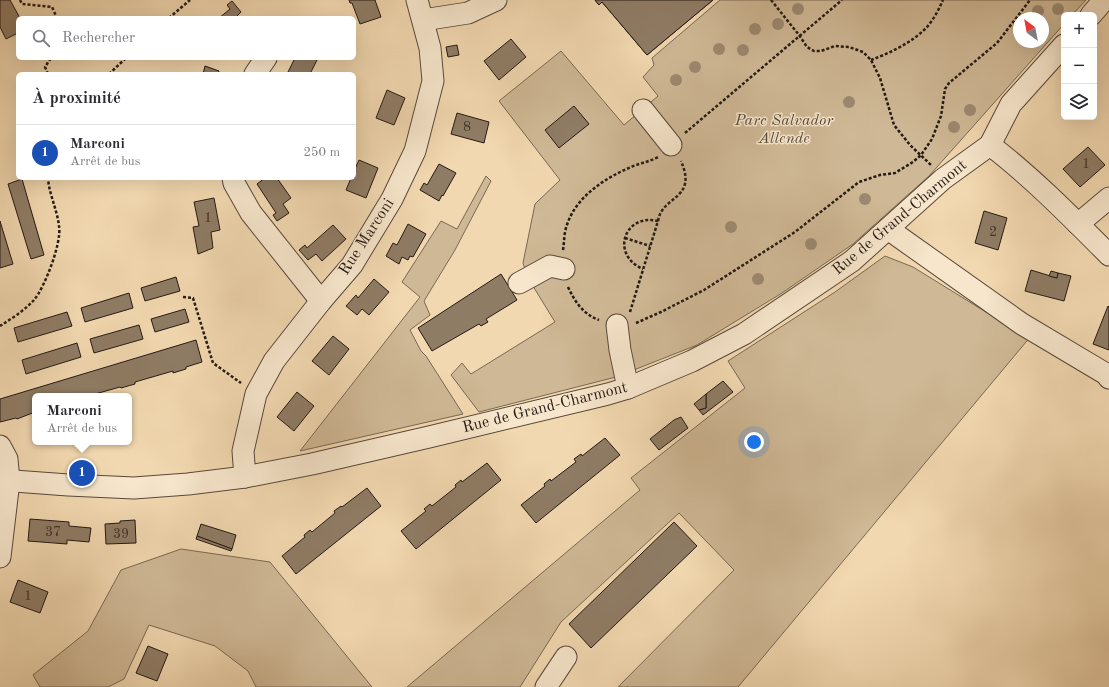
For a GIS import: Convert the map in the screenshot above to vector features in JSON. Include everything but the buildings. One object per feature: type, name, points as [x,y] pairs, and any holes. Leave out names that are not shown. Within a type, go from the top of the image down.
[{"type":"street","name":"Rue Marconi","points":[[245,477],[243,451],[256,394],[274,361],[321,301],[352,265],[392,199],[416,151],[433,80],[430,48],[417,0]]},
{"type":"street","points":[[423,20],[468,12],[496,0]]},
{"type":"street","points":[[1094,12],[1104,0]]},
{"type":"street","name":"Rue de Grand-Charmont","points":[[4,480],[134,488],[188,484],[245,477],[312,464],[429,437],[628,388],[692,361],[744,334],[852,261],[943,179],[990,145],[1011,104],[1061,48]]},
{"type":"street","points":[[256,72],[265,60]]},
{"type":"street","points":[[644,110],[671,145]]},
{"type":"street","points":[[990,145],[1016,166],[1109,255]]},
{"type":"street","points":[[233,180],[252,213],[321,301]]},
{"type":"street","points":[[1078,224],[1109,198]]},
{"type":"street","points":[[888,229],[1022,324],[1106,374],[1109,378]]},
{"type":"street","points":[[519,283],[550,266],[564,269]]},
{"type":"street","points":[[622,326],[620,350],[628,388]]},
{"type":"street","points":[[0,446],[7,459],[4,480],[0,557]]},
{"type":"street","points":[[546,687],[566,657]]},
{"type":"path","points":[[20,0],[22,4],[52,7],[57,16]]},
{"type":"path","points":[[172,16],[190,0]]},
{"type":"path","points":[[771,0],[807,47],[814,51],[821,51],[835,46],[849,47],[863,52],[871,60],[880,78],[894,125],[910,145],[943,179]]},
{"type":"path","points":[[842,0],[799,35],[658,157],[632,166],[610,178],[582,199],[574,211],[566,231],[563,255],[564,269],[568,286],[573,298],[582,310],[592,318],[606,323],[622,326],[662,312],[704,290],[795,232],[859,182],[880,175],[895,173],[913,162],[921,155],[932,139],[941,116],[945,89],[949,83],[997,43],[1030,0]]},
{"type":"path","points":[[871,60],[886,54],[921,32],[927,27],[943,0]]},
{"type":"path","points":[[47,72],[45,67],[50,60]]},
{"type":"path","points":[[112,72],[124,60]]},
{"type":"path","points":[[622,326],[643,269],[658,221],[659,213],[683,190],[686,179],[684,167],[679,156],[671,145]]},
{"type":"path","points":[[0,326],[13,318],[34,300],[47,277],[57,249],[60,227],[48,180]]},
{"type":"path","points":[[643,269],[631,263],[626,256],[624,250],[625,238],[629,229],[636,223],[645,220],[658,221]]},
{"type":"path","points":[[625,238],[650,246]]},
{"type":"path","points":[[183,298],[193,298],[213,363],[256,394]]},
{"type":"green space","name":"Parc Salvador Allende","points":[[720,0],[1086,0],[1075,12],[1061,12],[1061,27],[1049,41],[1049,12],[1013,12],[1013,48],[1043,48],[929,176],[853,244],[782,293],[697,345],[616,377],[479,412],[451,375],[462,363],[471,374],[555,322],[528,278],[523,263],[535,204],[560,180],[499,101],[561,51],[624,125],[658,96],[643,77],[654,65],[652,58]]},
{"type":"green space","points":[[486,176],[491,181],[455,250],[424,301],[430,315],[410,330],[421,351],[426,356],[463,414],[300,451],[420,297],[402,282],[441,221],[457,229]]},
{"type":"green space","points":[[885,256],[913,267],[994,317],[1031,336],[738,687],[618,687],[734,570],[679,513],[561,622],[520,687],[407,687],[640,490],[631,478],[745,388],[728,361],[835,292]]},
{"type":"green space","points":[[181,549],[270,562],[372,687],[256,687],[248,671],[215,646],[149,625],[124,679],[108,687],[40,687],[33,675],[88,631],[121,570]]},
{"type":"place","name":"Marconi","points":[[82,473]]}]
